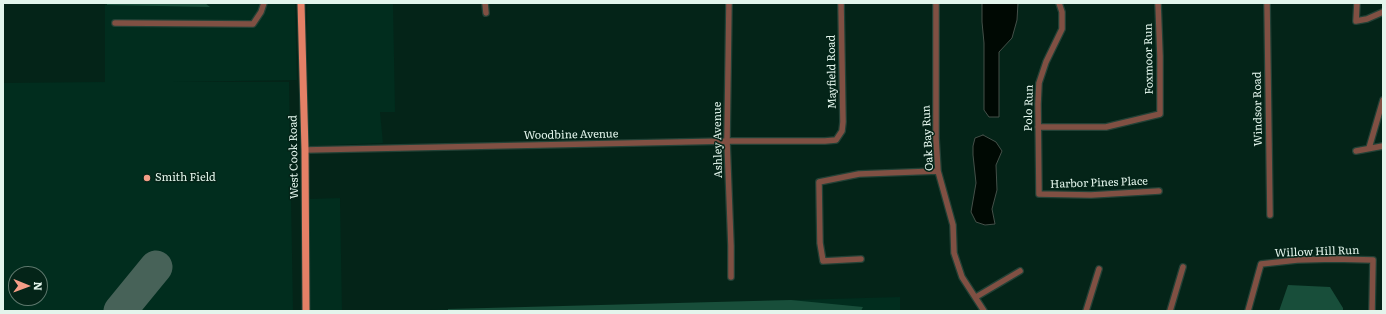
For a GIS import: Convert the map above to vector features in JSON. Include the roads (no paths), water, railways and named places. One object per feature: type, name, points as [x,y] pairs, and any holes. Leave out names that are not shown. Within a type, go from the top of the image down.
[{"type":"main road","name":"West Cook Road","points":[[301,3],[305,150],[306,311]]},
{"type":"street","points":[[115,23],[253,24],[261,12],[264,3]]},
{"type":"street","points":[[485,3],[486,13]]},
{"type":"street","name":"Ashley Avenue","points":[[729,3],[727,141],[731,277]]},
{"type":"street","name":"Mayfield Road","points":[[836,140],[842,131],[843,122],[841,3]]},
{"type":"street","name":"Oak Bay Run","points":[[936,3],[936,138],[938,171],[952,226],[954,253],[962,277],[984,311]]},
{"type":"street","name":"Polo Run","points":[[1039,194],[1039,83],[1046,62],[1062,29],[1062,12],[1059,3]]},
{"type":"street","name":"Foxmoor Run","points":[[1038,127],[1106,126],[1160,114],[1158,3]]},
{"type":"street","name":"Windsor Road","points":[[1267,3],[1270,215]]},
{"type":"street","points":[[1357,3],[1356,21],[1367,19],[1383,12]]},
{"type":"street","points":[[1369,148],[1383,100]]},
{"type":"street","name":"Woodbine Avenue","points":[[305,150],[836,140]]},
{"type":"street","points":[[1356,152],[1383,146]]},
{"type":"street","points":[[861,259],[823,261],[820,243],[819,182],[859,174],[938,171]]},
{"type":"street","name":"Harbor Pines Place","points":[[1039,194],[1091,196],[1159,191]]},
{"type":"street","name":"Willow Hill Run","points":[[1248,311],[1261,264],[1297,260],[1374,260],[1372,311]]},
{"type":"street","points":[[1170,311],[1183,267]]},
{"type":"street","points":[[1086,311],[1099,269]]},
{"type":"street","points":[[976,297],[1020,271]]},
{"type":"place","name":"Smith Field","points":[[147,178]]}]
